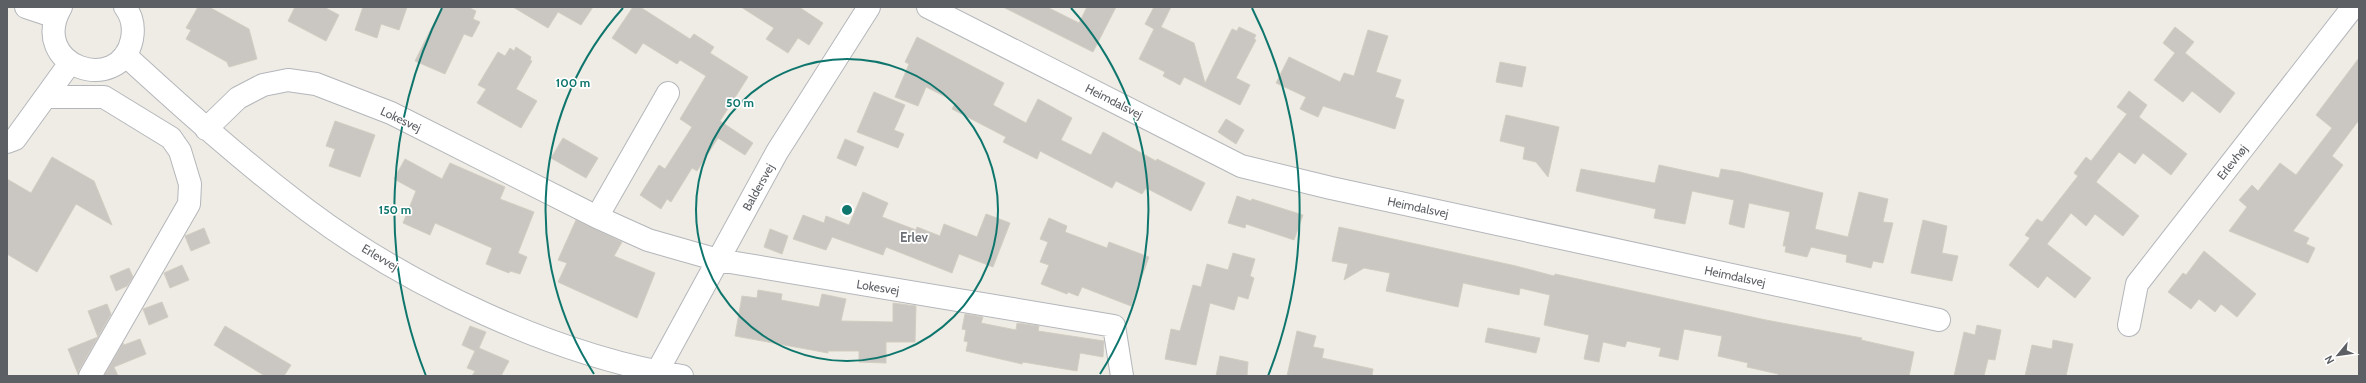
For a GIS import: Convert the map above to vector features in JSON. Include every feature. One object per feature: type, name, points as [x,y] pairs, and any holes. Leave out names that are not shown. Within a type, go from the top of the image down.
[{"type":"street","points":[[26,7],[58,12],[53,29],[55,42],[61,54],[70,63],[81,69],[93,70],[105,69],[116,63],[125,55],[130,45],[133,33],[132,21],[125,7]]},
{"type":"street","name":"Baldersvej","points":[[657,372],[777,152],[869,7]]},
{"type":"street","name":"Heimdalsvej","points":[[928,7],[1241,166],[1338,190],[1939,320]]},
{"type":"street","name":"Erlevhøj","points":[[2129,325],[2137,284],[2354,7]]},
{"type":"street","name":"Erlevvej","points":[[125,55],[206,129],[308,211],[381,259],[469,307],[565,346],[657,372],[682,376]]},
{"type":"street","points":[[7,142],[15,139],[70,63]]},
{"type":"street","name":"Lokesvej","points":[[206,129],[238,98],[263,85],[288,80],[316,84],[391,113],[597,217],[648,240],[718,260],[1114,326],[1122,376]]},
{"type":"street","points":[[597,217],[668,93]]},
{"type":"street","points":[[46,97],[104,97],[171,138],[180,151],[190,184],[188,204],[90,376]]},
{"type":"building","points":[[198,7],[209,7],[249,29],[257,59],[229,67],[227,62],[186,39],[191,30],[186,28]]},
{"type":"building","points":[[295,7],[324,7],[339,15],[326,41],[288,21]]},
{"type":"building","points":[[363,7],[407,7],[399,30],[381,24],[377,38],[355,30]]},
{"type":"building","points":[[442,7],[468,7],[476,11],[473,19],[480,22],[472,37],[464,34],[445,74],[415,61]]},
{"type":"building","points":[[513,7],[593,7],[581,25],[558,12],[548,28]]},
{"type":"building","points":[[633,7],[640,7],[690,39],[694,34],[714,47],[710,53],[748,77],[720,121],[753,143],[745,155],[718,138],[697,171],[692,168],[671,202],[667,199],[661,209],[640,195],[659,165],[665,169],[692,127],[680,119],[706,76],[680,60],[677,64],[643,43],[636,54],[612,38]]},
{"type":"building","points":[[741,7],[799,7],[823,23],[809,45],[798,38],[788,53],[766,39],[774,28]]},
{"type":"building","points":[[1003,7],[1047,7],[1079,23],[1087,7],[1116,7],[1093,52]]},
{"type":"building","points":[[1154,7],[1171,7],[1161,27],[1194,43],[1205,83],[1232,29],[1237,31],[1239,27],[1256,35],[1254,39],[1256,40],[1236,78],[1250,85],[1240,105],[1184,77],[1180,85],[1163,76],[1165,72],[1139,59],[1154,29],[1145,24]]},
{"type":"building","points":[[2175,27],[2194,42],[2185,53],[2235,93],[2220,113],[2192,91],[2183,102],[2154,80],[2175,53],[2163,43]]},
{"type":"building","points":[[1368,30],[1388,36],[1376,72],[1401,80],[1395,97],[1404,100],[1395,129],[1323,106],[1318,117],[1300,109],[1306,97],[1276,83],[1289,57],[1340,82],[1344,73],[1354,76]]},
{"type":"building","points":[[917,37],[1004,83],[993,105],[1026,123],[1038,99],[1072,118],[1061,140],[1091,155],[1103,132],[1156,161],[1157,159],[1205,183],[1191,211],[1146,188],[1142,194],[1116,181],[1112,188],[1040,151],[1037,159],[1003,142],[1006,137],[952,109],[956,102],[926,87],[918,106],[895,97],[909,64],[905,62]]},
{"type":"building","points":[[516,47],[531,57],[530,60],[532,61],[516,89],[537,101],[521,128],[477,103],[486,89],[478,85],[498,52],[505,56],[510,48],[514,51]]},
{"type":"building","points":[[2359,58],[2359,120],[2332,156],[2343,165],[2293,231],[2309,238],[2306,244],[2315,248],[2308,263],[2229,231],[2247,207],[2239,200],[2252,185],[2258,191],[2280,163],[2296,175],[2332,128],[2316,115]]},
{"type":"building","points":[[1500,62],[1526,67],[1522,87],[1496,82]]},
{"type":"building","points":[[2129,91],[2147,105],[2139,117],[2187,154],[2171,175],[2143,153],[2135,164],[2119,152],[2096,182],[2139,216],[2123,236],[2095,214],[2086,226],[2071,213],[2047,244],[2091,278],[2075,298],[2047,276],[2038,288],[2009,265],[2030,238],[2025,235],[2037,219],[2042,222],[2078,176],[2074,173],[2086,157],[2091,161],[2127,114],[2117,107]]},
{"type":"building","points":[[874,92],[905,105],[894,130],[904,134],[898,148],[857,132]]},
{"type":"building","points":[[1506,115],[1559,127],[1548,177],[1536,162],[1523,159],[1525,147],[1500,141]]},
{"type":"building","points":[[1226,119],[1244,130],[1236,144],[1218,132]]},
{"type":"building","points":[[335,121],[375,135],[360,177],[329,166],[335,149],[326,146]]},
{"type":"building","points":[[563,138],[598,158],[586,178],[551,158]]},
{"type":"building","points":[[845,139],[864,147],[856,166],[837,158]]},
{"type":"building","points":[[52,157],[94,181],[112,225],[76,204],[37,272],[7,254],[7,179],[31,193]]},
{"type":"building","points":[[405,159],[442,179],[450,163],[505,187],[500,199],[534,212],[518,253],[527,257],[520,274],[510,271],[509,273],[486,264],[492,248],[435,223],[430,235],[403,223],[416,191],[394,179]]},
{"type":"building","points":[[1659,165],[1719,178],[1721,169],[1740,172],[1823,193],[1815,229],[1848,237],[1859,192],[1888,199],[1883,222],[1893,223],[1883,263],[1873,261],[1871,268],[1846,262],[1847,255],[1811,247],[1807,257],[1785,252],[1786,246],[1783,246],[1790,212],[1749,203],[1744,228],[1729,224],[1734,200],[1692,191],[1685,224],[1654,218],[1656,209],[1576,191],[1581,169],[1655,183]]},
{"type":"building","points":[[863,192],[888,203],[882,217],[916,230],[917,227],[940,236],[944,224],[977,237],[986,214],[1010,223],[993,267],[959,254],[952,273],[886,247],[883,255],[832,237],[826,250],[793,239],[803,215],[824,223],[826,216],[849,225]]},
{"type":"building","points":[[1237,196],[1251,201],[1252,199],[1303,215],[1294,240],[1246,224],[1245,228],[1228,223]]},
{"type":"building","points":[[1049,218],[1067,226],[1065,232],[1107,248],[1109,242],[1149,257],[1131,306],[1082,287],[1078,296],[1068,292],[1067,294],[1041,284],[1049,265],[1040,262],[1048,242],[1040,239]]},
{"type":"building","points":[[576,220],[622,242],[614,256],[655,273],[637,318],[558,282],[567,263],[558,260]]},
{"type":"building","points":[[1923,220],[1947,226],[1942,253],[1958,256],[1952,281],[1911,273]]},
{"type":"building","points":[[1339,227],[1516,266],[1554,276],[1555,274],[1766,320],[1862,338],[1861,340],[1914,352],[1909,376],[1778,376],[1778,374],[1747,367],[1748,363],[1718,356],[1722,336],[1684,329],[1678,360],[1659,356],[1661,348],[1627,341],[1625,347],[1603,342],[1599,362],[1584,359],[1589,335],[1544,325],[1550,295],[1520,288],[1519,295],[1463,283],[1458,307],[1386,291],[1390,273],[1364,268],[1344,280],[1348,264],[1332,261]]},
{"type":"building","points":[[204,228],[210,243],[191,251],[185,236]]},
{"type":"building","points":[[770,229],[788,236],[782,254],[764,247]]},
{"type":"building","points":[[2204,251],[2256,294],[2237,317],[2221,304],[2215,312],[2199,299],[2191,309],[2168,292],[2183,273],[2186,275]]},
{"type":"building","points":[[1233,253],[1255,259],[1250,276],[1254,278],[1248,299],[1238,296],[1234,310],[1210,303],[1196,365],[1165,359],[1171,329],[1180,331],[1193,285],[1201,287],[1207,264],[1228,270]]},
{"type":"building","points":[[182,265],[189,280],[170,288],[164,273]]},
{"type":"building","points":[[129,268],[133,277],[127,286],[116,291],[110,276]]},
{"type":"building","points":[[758,290],[782,294],[781,300],[819,307],[822,294],[846,299],[841,321],[893,322],[893,303],[916,306],[915,342],[886,342],[886,363],[859,362],[859,351],[828,351],[828,353],[735,336],[742,296],[757,298]]},
{"type":"building","points":[[162,302],[168,317],[149,325],[143,309]]},
{"type":"building","points":[[107,304],[111,314],[98,337],[88,311]]},
{"type":"building","points":[[965,314],[983,317],[981,323],[1016,330],[1017,323],[1039,326],[1038,331],[1104,341],[1103,357],[1080,353],[1077,371],[1023,362],[1022,364],[966,351],[968,342],[964,341],[966,330],[962,329]]},
{"type":"building","points":[[1977,325],[2001,330],[1995,360],[1988,359],[1984,376],[1954,376],[1964,332],[1975,335]]},
{"type":"building","points":[[225,326],[291,365],[284,376],[265,376],[214,345]]},
{"type":"building","points":[[470,326],[486,332],[479,348],[509,361],[501,376],[472,376],[475,371],[467,368],[475,351],[462,345]]},
{"type":"building","points":[[1488,328],[1540,338],[1536,353],[1485,342]]},
{"type":"building","points":[[1297,331],[1316,336],[1313,347],[1324,349],[1322,358],[1373,369],[1372,376],[1287,376]]},
{"type":"building","points":[[98,337],[79,370],[78,374],[68,349]]},
{"type":"building","points":[[140,339],[146,354],[114,367],[118,376],[104,376],[123,343],[124,345]]},
{"type":"building","points":[[2053,340],[2073,344],[2066,376],[2025,376],[2032,345],[2052,349]]},
{"type":"building","points":[[1220,356],[1248,362],[1247,376],[1216,376]]},
{"type":"district","name":"Erlev","points":[[914,237]]}]
